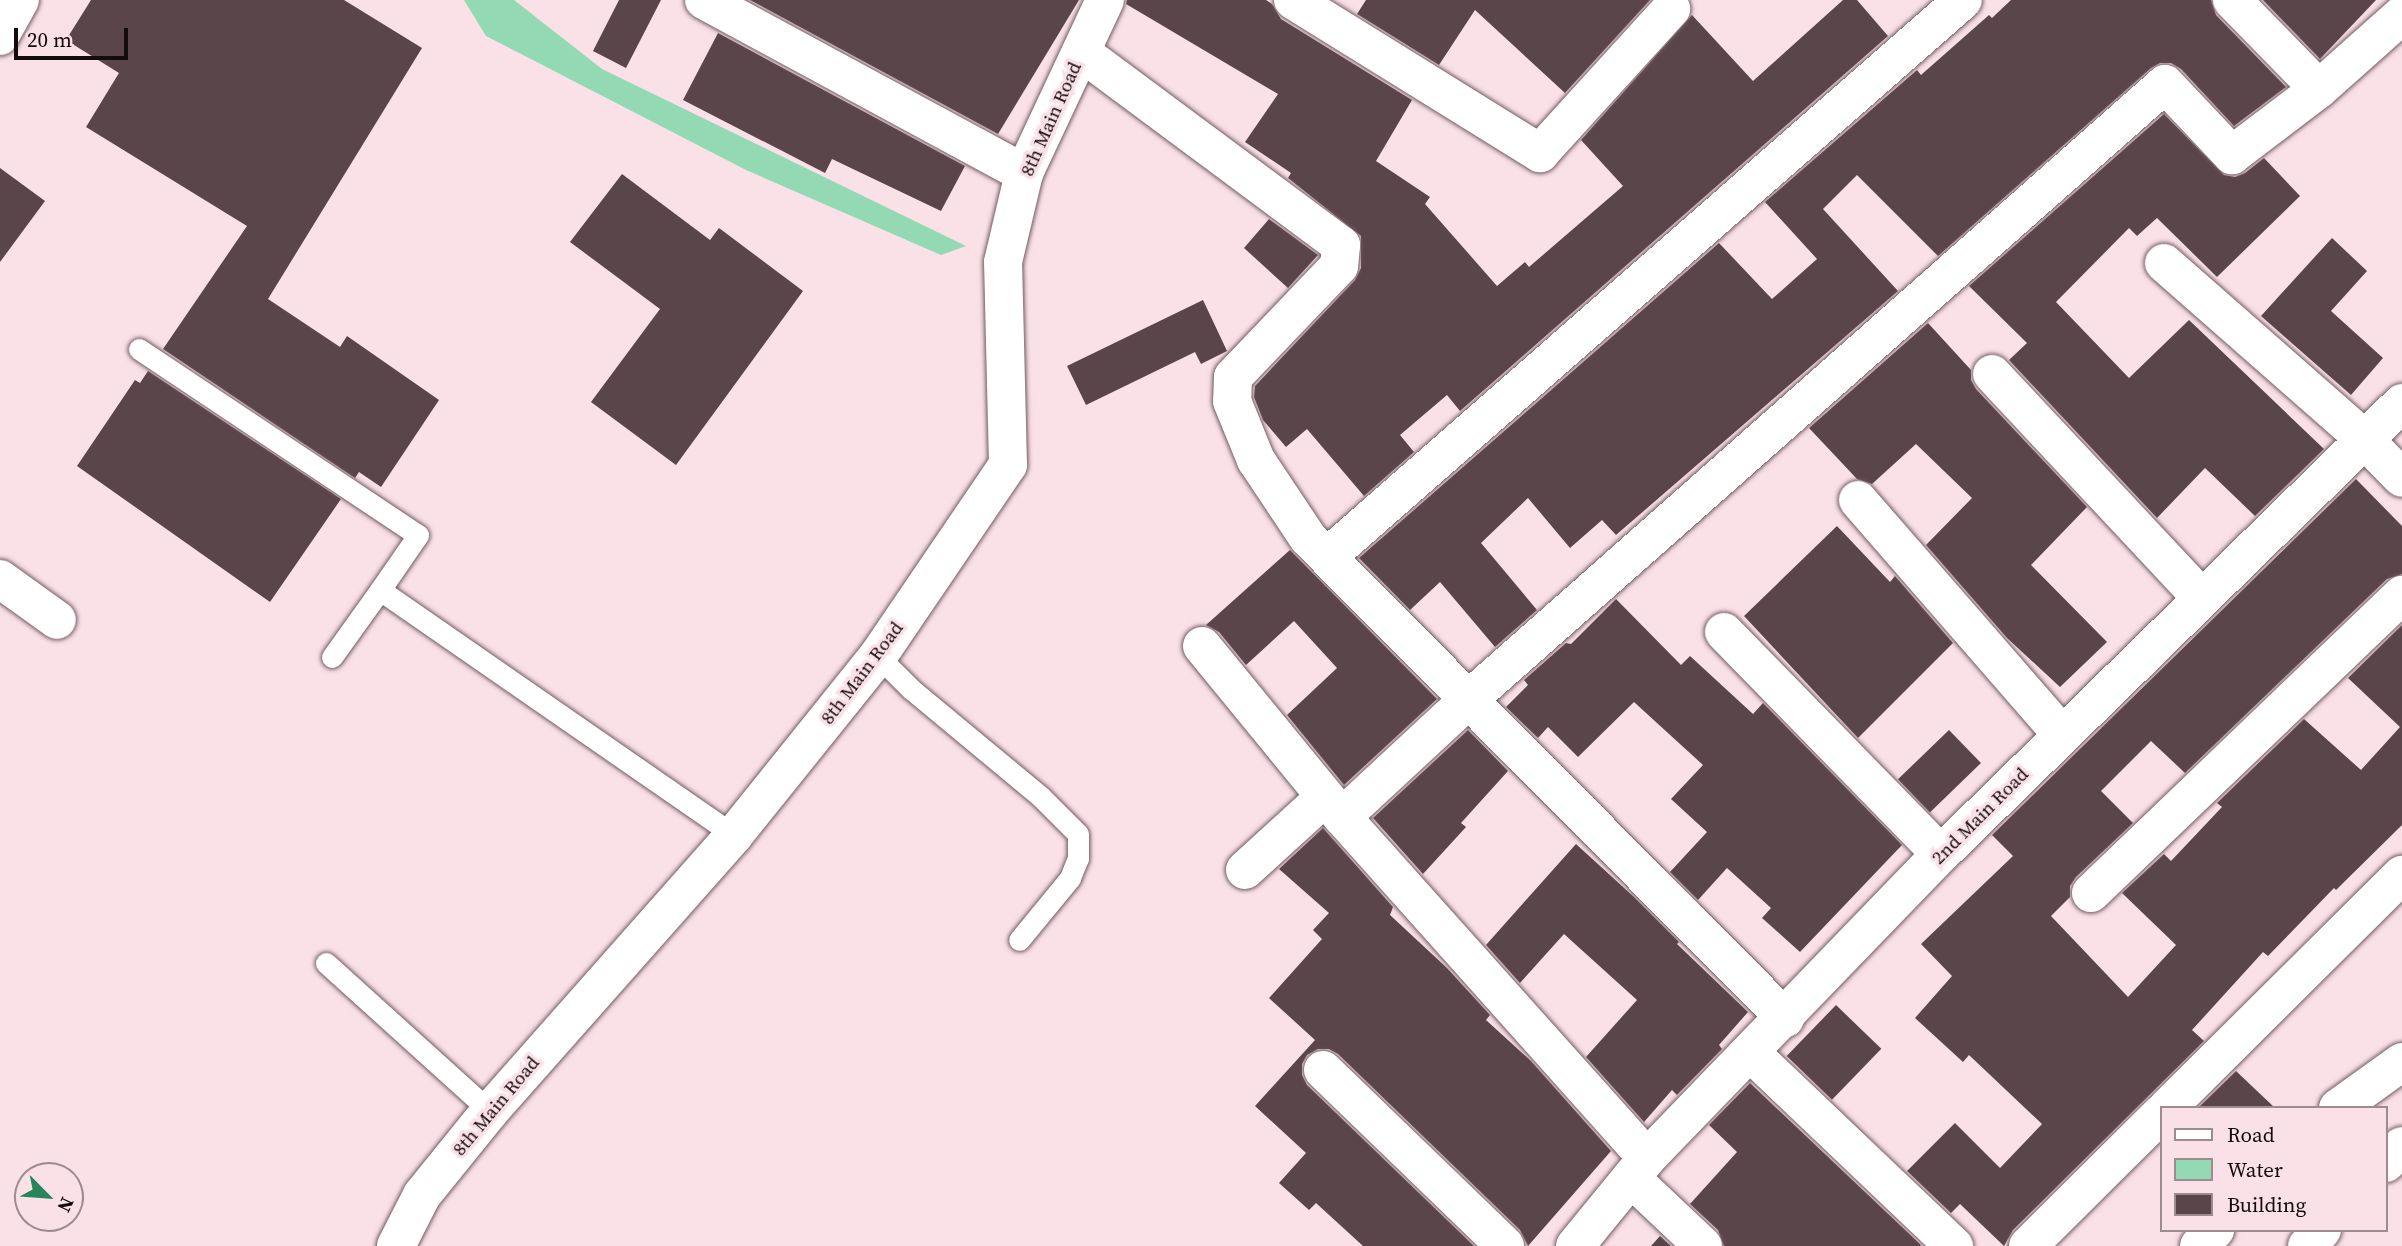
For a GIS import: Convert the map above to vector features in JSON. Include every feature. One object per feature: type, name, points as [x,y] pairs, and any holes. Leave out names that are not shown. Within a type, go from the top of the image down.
[{"type":"street","points":[[0,36],[20,0]]},
{"type":"street","points":[[704,0],[1024,173]]},
{"type":"street","points":[[1293,0],[1540,153],[1671,9]]},
{"type":"street","points":[[1327,557],[1765,177],[1963,0]]},
{"type":"street","points":[[2232,0],[2319,89]]},
{"type":"street","name":"8th Main Road","points":[[396,1246],[422,1195],[490,1111],[734,835],[878,656],[1008,465],[1003,262],[1024,173],[1103,1]]},
{"type":"street","points":[[1245,870],[1334,807],[1468,700],[2165,84],[2232,155],[2319,89],[2402,15]]},
{"type":"street","points":[[1081,52],[1341,245],[1339,266],[1233,377],[1232,401],[1256,460],[1308,538],[1785,1017]]},
{"type":"street","points":[[2164,263],[2364,439],[2402,478]]},
{"type":"street","points":[[1992,374],[2201,597]]},
{"type":"street","name":"2nd Main Road","points":[[1575,1246],[1639,1168],[1941,854],[2402,403]]},
{"type":"street","points":[[1858,500],[2062,735]]},
{"type":"street","points":[[0,579],[57,620]]},
{"type":"street","points":[[2091,893],[2402,595]]},
{"type":"street","points":[[1724,632],[1941,854]]},
{"type":"street","points":[[1202,646],[1703,1246]]},
{"type":"street","points":[[2170,1106],[2402,875]]},
{"type":"street","points":[[1750,1052],[1954,1246]]},
{"type":"street","points":[[2341,1106],[2402,1062]]},
{"type":"street","points":[[1323,1070],[1505,1246]]},
{"type":"street","points":[[2028,1246],[2160,1115]]},
{"type":"street","points":[[2388,1161],[2402,1146]]},
{"type":"street","points":[[2199,1246],[2213,1232]]},
{"type":"street","points":[[2307,1246],[2320,1232]]},
{"type":"lane","points":[[139,349],[418,535],[332,657]]},
{"type":"lane","points":[[380,590],[734,835]]},
{"type":"lane","points":[[878,656],[911,689],[1041,797],[1078,834],[1078,858],[1070,878],[1018,940]]},
{"type":"lane","points":[[326,962],[490,1111]]},
{"type":"water","points":[[464,0],[514,0],[602,69],[966,246],[941,255],[746,170],[486,36]]},
{"type":"building","points":[[91,0],[344,0],[422,48],[268,299],[340,347],[347,336],[439,400],[381,487],[359,472],[355,478],[163,349],[247,226],[86,127],[119,73],[66,40]]},
{"type":"building","points":[[619,0],[661,0],[626,68],[593,51]]},
{"type":"building","points":[[750,0],[1079,0],[998,134]]},
{"type":"building","points":[[1127,0],[1266,0],[1272,4],[1281,19],[1412,100],[1376,161],[1430,197],[1425,204],[1497,286],[1525,262],[1529,267],[1623,186],[1581,140],[1692,15],[1753,81],[1843,0],[1857,0],[1888,36],[1460,411],[1447,395],[1400,435],[1414,452],[1364,496],[1307,429],[1286,447],[1263,420],[1254,397],[1255,386],[1355,280],[1361,268],[1361,236],[1288,178],[1291,173],[1245,142],[1278,94],[1126,4]]},
{"type":"building","points":[[1366,0],[1650,0],[1565,93],[1475,10],[1439,65],[1357,14]]},
{"type":"building","points":[[2011,0],[2211,0],[2216,15],[2286,87],[2234,126],[2181,69],[2171,63],[2160,63],[2151,68],[1938,256],[1857,175],[1823,209],[1898,291],[1616,535],[1602,520],[1570,548],[1528,498],[1481,543],[1537,610],[1495,647],[1440,582],[1410,610],[1359,558],[1719,243],[1772,299],[1817,259],[1765,202],[1917,70],[1921,75],[1989,15],[1992,18]]},
{"type":"building","points":[[2263,0],[2376,0],[2320,59]]},
{"type":"building","points":[[718,33],[965,166],[941,211],[832,159],[825,173],[683,100]]},
{"type":"building","points":[[2164,114],[2224,175],[2235,177],[2245,173],[2264,158],[2300,196],[2217,277],[2157,218],[2137,236],[2129,228],[2056,302],[2129,378],[2189,320],[2324,449],[2255,516],[2205,468],[2157,518],[2009,360],[2027,343],[1969,286]]},
{"type":"building","points":[[0,168],[45,201],[0,262]]},
{"type":"building","points":[[622,174],[710,240],[719,228],[803,291],[676,465],[591,402],[660,309],[570,242]]},
{"type":"building","points":[[1269,219],[1318,255],[1288,288],[1244,248]]},
{"type":"building","points":[[2332,238],[2367,271],[2331,311],[2383,358],[2351,395],[2261,316]]},
{"type":"building","points":[[1203,300],[1227,351],[1201,364],[1195,352],[1086,405],[1067,366]]},
{"type":"building","points":[[1928,323],[1971,370],[1971,380],[1976,389],[2087,507],[2031,565],[2107,642],[2060,687],[2007,638],[1926,545],[1972,498],[1916,444],[1872,484],[1857,479],[1809,428]]},
{"type":"building","points":[[148,371],[341,499],[270,602],[77,466],[135,380],[140,383]]},
{"type":"building","points":[[2356,479],[2402,526],[2402,574],[2387,579],[2185,773],[2151,741],[2101,791],[2133,823],[2076,877],[2070,886],[2070,897],[2051,916],[2128,997],[2176,945],[2122,893],[2164,854],[2171,861],[2222,807],[2217,803],[2304,719],[2361,770],[2400,727],[2348,678],[2402,625],[2402,825],[2336,890],[2334,888],[2268,956],[2263,952],[2192,1030],[2204,1041],[2013,1230],[2004,1246],[1960,1204],[1951,1213],[1907,1171],[1955,1123],[2000,1168],[2042,1124],[1969,1055],[1963,1062],[1915,1018],[1952,976],[1921,944],[2013,856],[1992,835]]},
{"type":"building","points":[[1837,526],[1890,582],[1895,576],[1953,643],[1858,738],[1744,616]]},
{"type":"building","points":[[1290,550],[1437,699],[1344,785],[1287,715],[1337,668],[1294,621],[1246,665],[1219,632],[1206,625]]},
{"type":"building","points":[[1616,599],[1681,665],[1690,656],[1753,714],[1763,703],[1902,845],[1800,952],[1762,918],[1771,908],[1727,868],[1698,900],[1670,872],[1707,832],[1671,799],[1703,765],[1634,702],[1578,757],[1548,727],[1538,738],[1506,707],[1528,685],[1524,680],[1566,643],[1571,644]]},
{"type":"building","points":[[1468,730],[1508,771],[1461,823],[1466,827],[1423,874],[1373,818]]},
{"type":"building","points":[[1949,730],[1981,763],[1930,812],[1898,779]]},
{"type":"building","points":[[1323,828],[1393,907],[1390,915],[1447,968],[1490,1015],[1486,1020],[1531,1061],[1611,1151],[1528,1246],[1520,1230],[1338,1054],[1329,1049],[1318,1049],[1307,1055],[1302,1064],[1302,1075],[1307,1085],[1474,1246],[1363,1246],[1316,1203],[1309,1210],[1279,1183],[1306,1153],[1255,1106],[1315,1040],[1269,998],[1322,939],[1313,930],[1329,913],[1279,869]]},
{"type":"building","points":[[1576,844],[1634,897],[1679,942],[1677,944],[1748,1012],[1719,1045],[1722,1049],[1677,1095],[1672,1090],[1644,1122],[1586,1057],[1637,1000],[1564,934],[1520,983],[1486,945]]},
{"type":"building","points":[[1836,1005],[1881,1049],[1832,1100],[1787,1056]]},
{"type":"building","points":[[2236,1071],[2273,1106],[2200,1106]]},
{"type":"building","points":[[1750,1083],[1921,1245],[1724,1246],[1718,1230],[1690,1204],[1737,1152],[1709,1125]]},
{"type":"building","points":[[1660,1236],[1671,1246],[1651,1246]]}]
